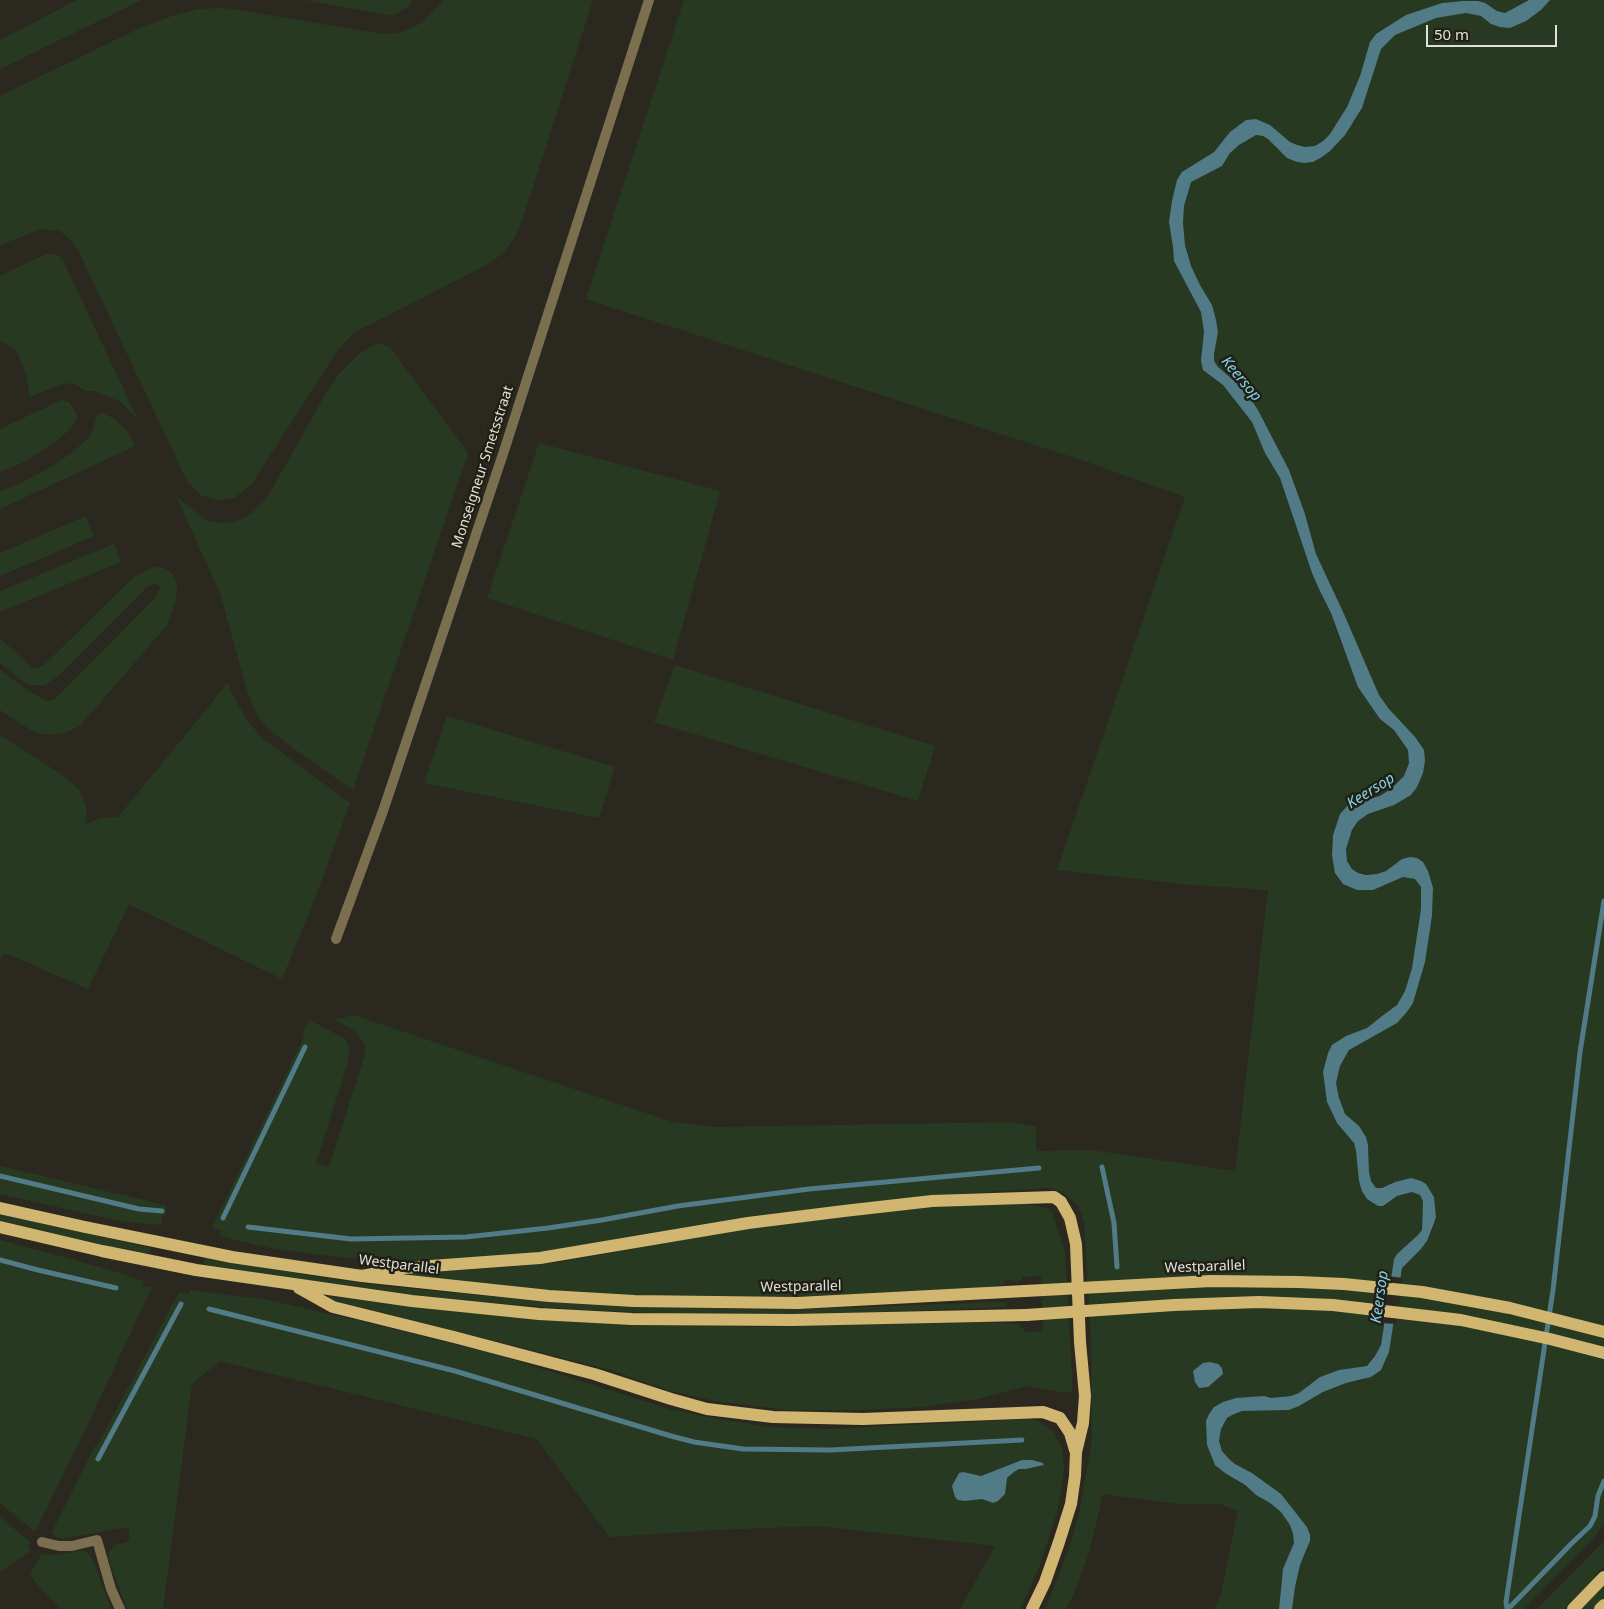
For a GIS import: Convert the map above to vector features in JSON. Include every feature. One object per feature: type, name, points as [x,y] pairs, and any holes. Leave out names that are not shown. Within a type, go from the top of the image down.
[{"type":"main road","points":[[362,1276],[404,1268],[517,1261],[549,1257],[748,1223],[853,1210],[932,1202],[1054,1197],[1061,1202],[1070,1218],[1076,1244],[1080,1342],[1085,1396],[1083,1423],[1076,1452],[1071,1504],[1045,1582],[1032,1609]]},
{"type":"main road","name":"Westparallel","points":[[0,1208],[232,1257],[362,1276],[549,1296],[634,1301],[798,1303],[1212,1281],[1290,1281],[1422,1292],[1510,1308],[1604,1332]]},
{"type":"main road","points":[[0,1227],[186,1268],[456,1306],[539,1314],[632,1319],[793,1320],[1026,1315],[1174,1305],[1250,1303],[1333,1305],[1461,1320],[1541,1336],[1604,1353]]},
{"type":"main road","points":[[292,1284],[333,1307],[594,1374],[707,1409],[773,1417],[863,1419],[1043,1412],[1060,1418],[1070,1433],[1076,1452]]},
{"type":"main road","points":[[1573,1609],[1604,1577]]},
{"type":"main road","points":[[1600,1609],[1604,1605]]},
{"type":"street","name":"Monseigneur Smetsstraat","points":[[336,939],[383,812],[499,464],[648,0]]},
{"type":"street","points":[[42,1542],[59,1546],[72,1546],[96,1540],[111,1589],[120,1609]]},
{"type":"green space","points":[[77,0],[142,0],[0,69],[0,40]]},
{"type":"green space","points":[[305,0],[413,0],[408,7],[392,16]]},
{"type":"green space","points":[[443,0],[593,0],[521,224],[513,240],[502,254],[485,266],[355,332],[339,348],[251,485],[234,498],[216,500],[201,495],[188,483],[79,252],[70,239],[60,231],[41,229],[0,245],[0,96],[140,28],[172,16],[199,9],[225,8],[387,34],[401,32],[422,23]]},
{"type":"green space","points":[[684,0],[1529,0],[1505,13],[1478,1],[1463,1],[1442,3],[1406,15],[1376,34],[1370,42],[1360,76],[1347,107],[1330,134],[1323,141],[1315,146],[1305,147],[1297,145],[1290,142],[1270,125],[1256,119],[1246,120],[1230,132],[1214,152],[1182,172],[1173,247],[1174,261],[1201,312],[1204,332],[1201,360],[1209,375],[1223,385],[1252,422],[1280,478],[1312,573],[1331,613],[1341,643],[1380,719],[1394,730],[1408,749],[1409,763],[1404,776],[1392,788],[1380,796],[1349,804],[1340,814],[1333,835],[1332,855],[1373,890],[1403,877],[1415,879],[1421,887],[1421,909],[1412,968],[1405,991],[1397,1005],[1367,1028],[1346,1036],[1323,1072],[1327,1102],[1337,1123],[1354,1143],[1362,1191],[1367,1199],[1378,1206],[1397,1196],[1412,1192],[1420,1195],[1423,1201],[1422,1230],[1397,1254],[1393,1263],[1381,1345],[1367,1366],[1339,1370],[1320,1377],[1299,1393],[1291,1396],[1271,1398],[1264,1396],[1223,1402],[1214,1407],[1206,1421],[1236,1480],[1281,1512],[1290,1525],[1294,1543],[1281,1583],[1279,1609],[1215,1609],[1221,1594],[1238,1511],[1220,1504],[1179,1504],[1103,1494],[1089,1553],[1073,1596],[1066,1609],[1045,1609],[1072,1539],[1079,1513],[1092,1441],[1091,1340],[1084,1222],[1078,1205],[1061,1191],[1047,1188],[957,1194],[533,1254],[459,1260],[393,1261],[337,1257],[275,1249],[220,1236],[221,1230],[212,1228],[305,1035],[302,1034],[309,1020],[344,1038],[350,1049],[347,1065],[316,1163],[329,1167],[365,1055],[365,1046],[359,1036],[352,1029],[334,1020],[353,1015],[673,1122],[716,1127],[1014,1122],[1036,1127],[1036,1151],[1091,1150],[1235,1171],[1268,890],[1191,885],[1057,870],[1185,497],[1087,462],[586,299]]},
{"type":"green space","points":[[1550,0],[1604,0],[1604,1524],[1593,1539],[1524,1609],[1292,1609],[1300,1565],[1308,1549],[1307,1527],[1281,1494],[1229,1459],[1222,1451],[1219,1441],[1221,1429],[1227,1418],[1242,1411],[1289,1410],[1323,1392],[1346,1383],[1364,1380],[1385,1362],[1389,1352],[1402,1268],[1427,1241],[1436,1217],[1434,1197],[1431,1191],[1412,1178],[1395,1182],[1382,1188],[1376,1188],[1371,1181],[1369,1172],[1366,1137],[1359,1126],[1345,1114],[1336,1083],[1340,1066],[1349,1050],[1413,1003],[1425,962],[1432,916],[1433,888],[1410,857],[1402,859],[1386,871],[1377,874],[1358,873],[1352,869],[1347,861],[1346,849],[1358,821],[1368,814],[1394,805],[1411,795],[1423,773],[1389,709],[1379,695],[1316,554],[1305,514],[1289,470],[1246,391],[1218,367],[1214,361],[1218,332],[1216,320],[1212,305],[1191,266],[1185,245],[1184,206],[1190,182],[1222,166],[1230,153],[1256,135],[1268,139],[1277,149],[1297,162],[1313,162],[1356,120],[1362,108],[1381,49],[1395,35],[1436,18],[1466,13],[1481,16],[1491,24],[1516,26],[1541,10]]},
{"type":"green space","points":[[46,254],[56,254],[63,260],[138,420],[121,402],[94,391],[86,391],[73,383],[63,384],[30,397],[26,374],[17,352],[0,340],[0,276]]},
{"type":"green space","points":[[378,343],[391,348],[468,453],[353,790],[266,727],[256,712],[248,694],[220,593],[176,496],[206,520],[219,523],[235,522],[251,514],[267,498],[326,393],[339,374],[360,353]]},
{"type":"green space","points":[[62,400],[69,402],[78,417],[71,428],[57,441],[24,462],[0,472],[0,429]]},
{"type":"green space","points":[[102,413],[113,418],[126,430],[135,446],[0,509],[0,491],[19,484],[51,467],[74,451],[91,435],[97,415]]},
{"type":"green space","points":[[539,443],[720,492],[673,660],[487,598]]},
{"type":"green space","points":[[86,516],[94,536],[0,576],[0,553]]},
{"type":"green space","points":[[114,544],[121,562],[0,612],[0,591]]},
{"type":"green space","points":[[156,566],[164,568],[173,574],[177,586],[176,600],[168,624],[80,726],[61,734],[41,734],[32,731],[0,710],[0,670],[43,699],[48,701],[55,699],[154,599],[160,587],[153,584],[147,587],[57,677],[45,685],[32,685],[24,682],[0,663],[0,638],[34,669],[43,666],[134,577]]},
{"type":"green space","points":[[675,665],[935,746],[918,801],[654,722]]},
{"type":"green space","points":[[228,683],[247,720],[262,738],[350,803],[314,901],[282,979],[129,904],[88,989],[10,955],[3,954],[0,960],[0,735],[56,771],[79,789],[87,809],[85,824],[101,818],[118,817]]},
{"type":"green space","points":[[447,716],[615,767],[599,818],[424,783]]},
{"type":"green space","points":[[0,1166],[165,1205],[167,1208],[165,1216],[162,1216],[161,1225],[119,1221],[0,1194]]},
{"type":"green space","points":[[1024,1204],[1043,1207],[1052,1212],[1065,1251],[1072,1376],[1072,1391],[1066,1393],[1027,1386],[978,1399],[922,1407],[860,1410],[787,1410],[715,1401],[668,1390],[611,1370],[328,1299],[329,1296],[417,1307],[687,1325],[754,1327],[955,1321],[1020,1324],[1020,1328],[1024,1328],[1025,1332],[1043,1331],[1041,1276],[1022,1277],[1022,1280],[1017,1281],[1018,1284],[1013,1280],[1005,1280],[1004,1284],[953,1293],[816,1297],[633,1295],[551,1290],[403,1276],[404,1271],[450,1271],[559,1262],[749,1228],[930,1207]]},
{"type":"green space","points":[[0,1214],[151,1248],[150,1255],[0,1221]]},
{"type":"green space","points":[[0,1240],[100,1267],[144,1281],[143,1286],[152,1287],[35,1532],[0,1503]]},
{"type":"green space","points":[[205,1258],[385,1286],[550,1302],[732,1309],[808,1309],[1005,1302],[1006,1307],[807,1315],[686,1314],[580,1310],[445,1299],[263,1274],[204,1264]]},
{"type":"green space","points":[[190,1290],[264,1299],[498,1355],[669,1409],[770,1427],[827,1429],[1029,1419],[1038,1421],[1054,1432],[1062,1449],[1064,1471],[1058,1509],[1039,1568],[1020,1609],[960,1609],[995,1546],[818,1526],[609,1537],[537,1439],[220,1361],[192,1384],[163,1609],[127,1609],[108,1558],[109,1552],[115,1545],[130,1541],[128,1527],[62,1539],[56,1537],[52,1532],[95,1446],[97,1446],[179,1292],[189,1294]],"holes":[[[1022,1460],[1044,1465],[1019,1469],[1007,1477],[1005,1494],[998,1501],[993,1503],[982,1499],[965,1501],[959,1473],[963,1472],[981,1476]]]},
{"type":"green space","points":[[0,1517],[30,1542],[27,1547],[31,1548],[28,1553],[0,1572]]},
{"type":"green space","points":[[1604,1541],[1604,1566],[1596,1577],[1564,1609],[1537,1609]]},
{"type":"green space","points":[[85,1551],[92,1558],[111,1609],[61,1609],[40,1588],[30,1574],[42,1554],[56,1555]]},
{"type":"green space","points":[[1604,1585],[1604,1598],[1593,1609],[1579,1609]]},
{"type":"water","points":[[1529,0],[1550,0],[1541,10],[1526,21],[1510,28],[1491,24],[1481,16],[1466,13],[1436,18],[1395,35],[1381,49],[1362,108],[1345,135],[1330,151],[1313,162],[1297,162],[1287,158],[1268,139],[1256,135],[1230,153],[1222,166],[1191,182],[1184,206],[1185,245],[1191,266],[1212,305],[1216,320],[1218,332],[1214,361],[1218,367],[1246,391],[1259,412],[1289,470],[1305,514],[1316,554],[1379,695],[1389,709],[1415,737],[1424,750],[1425,761],[1423,773],[1411,795],[1394,805],[1368,814],[1358,821],[1352,830],[1346,849],[1347,861],[1352,869],[1366,875],[1386,871],[1402,859],[1410,857],[1417,858],[1423,862],[1433,888],[1432,916],[1425,962],[1413,1003],[1406,1013],[1397,1023],[1349,1050],[1340,1066],[1336,1083],[1345,1114],[1359,1126],[1366,1137],[1369,1172],[1371,1181],[1376,1188],[1382,1188],[1411,1178],[1421,1181],[1426,1184],[1434,1197],[1436,1217],[1427,1241],[1402,1268],[1389,1352],[1381,1370],[1371,1377],[1346,1383],[1323,1392],[1289,1410],[1242,1411],[1227,1418],[1221,1429],[1219,1441],[1222,1451],[1235,1464],[1252,1473],[1281,1494],[1307,1527],[1310,1535],[1310,1541],[1300,1565],[1292,1609],[1279,1609],[1283,1569],[1294,1543],[1290,1525],[1281,1512],[1270,1503],[1215,1465],[1207,1445],[1206,1421],[1214,1407],[1223,1402],[1236,1398],[1291,1396],[1299,1393],[1320,1377],[1339,1370],[1367,1366],[1381,1345],[1394,1259],[1422,1230],[1423,1201],[1420,1195],[1412,1192],[1397,1196],[1383,1206],[1378,1206],[1367,1199],[1359,1181],[1354,1143],[1337,1123],[1327,1102],[1323,1072],[1332,1045],[1346,1036],[1367,1028],[1397,1005],[1405,991],[1412,968],[1421,909],[1421,887],[1415,879],[1403,877],[1373,890],[1357,890],[1343,884],[1335,873],[1332,855],[1333,835],[1340,814],[1349,804],[1380,796],[1392,788],[1404,776],[1409,763],[1408,750],[1394,730],[1380,719],[1358,687],[1331,613],[1312,573],[1280,478],[1265,453],[1252,422],[1223,385],[1203,370],[1201,360],[1204,332],[1201,312],[1174,261],[1169,222],[1172,201],[1177,180],[1182,172],[1214,152],[1230,132],[1246,120],[1256,119],[1270,125],[1290,142],[1297,145],[1305,147],[1315,146],[1323,141],[1330,134],[1347,107],[1360,76],[1370,42],[1376,34],[1406,15],[1442,3],[1463,1],[1485,3],[1497,11],[1505,13]]},
{"type":"water","points":[[1203,1363],[1218,1364],[1222,1368],[1223,1374],[1208,1387],[1199,1388],[1195,1382],[1193,1371]]},
{"type":"water","points":[[1022,1460],[1032,1460],[1044,1465],[1019,1469],[1014,1472],[1007,1478],[1005,1494],[998,1501],[993,1503],[982,1499],[965,1501],[958,1500],[955,1497],[952,1486],[959,1473],[963,1472],[981,1476]]},
{"type":"pier","points":[[1388,1276],[1403,1278],[1396,1324],[1382,1323]]},
{"type":"waterway","points":[[1604,901],[1580,1052],[1553,1290],[1506,1602],[1507,1608],[1590,1526],[1595,1516],[1598,1496],[1604,1481]]},
{"type":"waterway","points":[[223,1218],[305,1047]]},
{"type":"waterway","points":[[1102,1167],[1114,1223],[1117,1267]]},
{"type":"waterway","points":[[248,1227],[351,1239],[466,1237],[548,1228],[678,1206],[809,1189],[1039,1168]]},
{"type":"waterway","points":[[0,1176],[139,1209],[162,1211]]},
{"type":"waterway","points":[[0,1260],[116,1288]]},
{"type":"waterway","points":[[98,1459],[181,1304]]},
{"type":"waterway","points":[[209,1309],[455,1371],[694,1442],[743,1449],[830,1450],[1022,1440]]},
{"type":"water label","name":"Keersop","points":[[1241,379]]},
{"type":"water label","name":"Keersop","points":[[1371,791]]},
{"type":"water label","name":"Keersop","points":[[1380,1297]]}]
